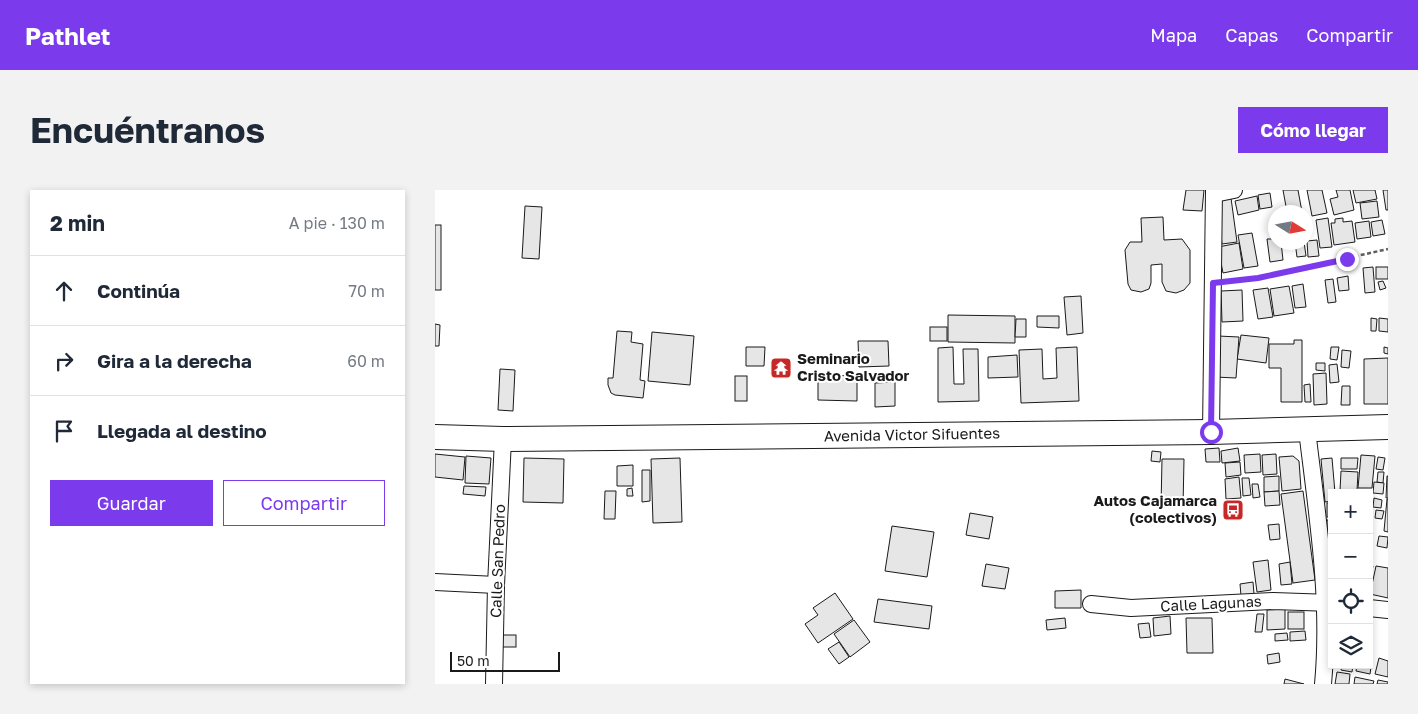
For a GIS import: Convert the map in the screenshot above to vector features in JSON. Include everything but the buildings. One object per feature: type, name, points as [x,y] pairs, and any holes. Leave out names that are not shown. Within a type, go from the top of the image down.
[{"type":"highway","name":"Avenida Victor Sifuentes","points":[[435,437],[503,439],[1211,432],[1388,427]]},
{"type":"street","points":[[1211,432],[1214,192],[1234,190]]},
{"type":"street","points":[[1307,430],[1328,597]]},
{"type":"street","name":"Calle San Pedro","points":[[494,684],[496,585],[503,439]]},
{"type":"street","points":[[435,582],[496,585]]},
{"type":"street","name":"Calle Lagunas","points":[[1091,604],[1131,608],[1273,601],[1328,603]]},
{"type":"street","points":[[1373,608],[1388,610]]},
{"type":"street","points":[[1323,684],[1328,621]]},
{"type":"path","points":[[1213,283],[1258,278],[1388,249]]},
{"type":"place","name":"Seminario Cristo Salvador","points":[[781,368]]},
{"type":"place","name":"Autos Cajamarca (colectivos)","points":[[1233,510]]},
{"type":"route","points":[[1211,432],[1213,283],[1258,278],[1347,259]]}]
